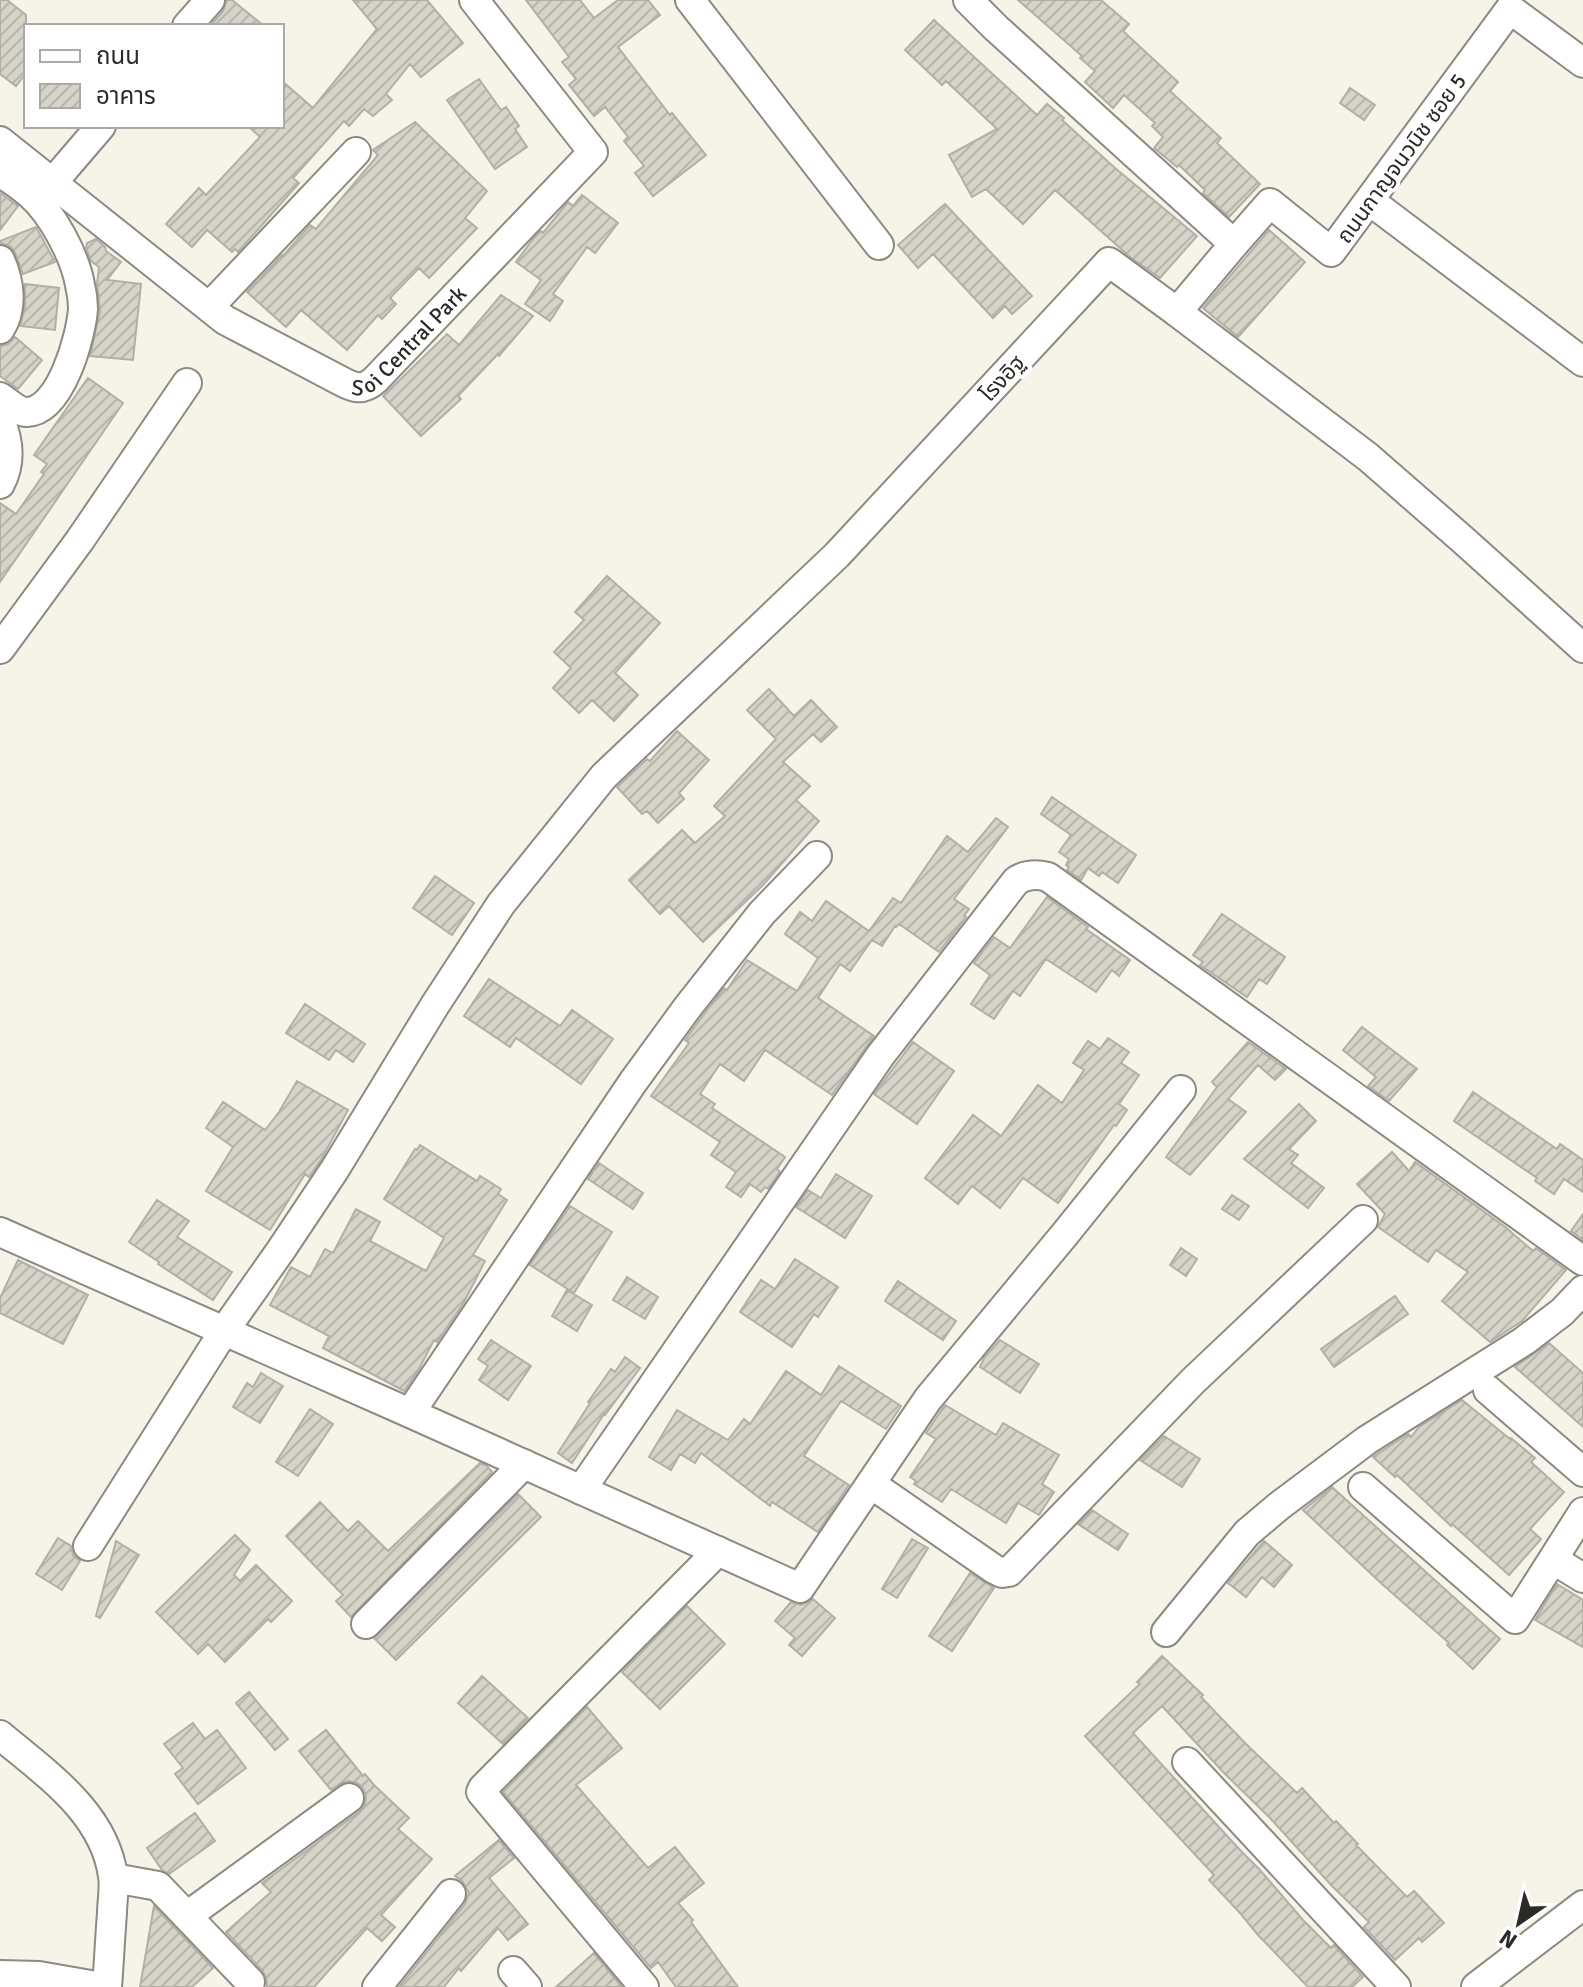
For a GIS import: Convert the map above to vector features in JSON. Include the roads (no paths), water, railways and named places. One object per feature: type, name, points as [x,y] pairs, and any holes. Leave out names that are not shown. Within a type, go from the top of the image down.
[{"type":"street","points":[[189,24],[210,0]]},
{"type":"street","name":"Soi Central Park","points":[[0,141],[225,320],[358,389],[368,386],[593,152],[474,0]]},
{"type":"street","points":[[690,0],[879,245]]},
{"type":"street","points":[[968,0],[1234,244],[1177,312],[1368,457],[1583,648]]},
{"type":"street","name":"ถนนกาญจนวนิช ซอย 5","points":[[1234,244],[1270,203],[1331,252],[1508,4],[1582,60]]},
{"type":"street","points":[[53,182],[99,128]]},
{"type":"street","points":[[209,307],[356,152]]},
{"type":"street","points":[[0,172],[33,196],[56,228],[80,282],[83,310],[66,372],[47,403],[23,411],[0,397]]},
{"type":"street","points":[[1370,201],[1583,362]]},
{"type":"street","name":"โรงอิฐ","points":[[224,1331],[335,1169],[501,904],[604,776],[837,555],[1109,262],[1177,312]]},
{"type":"street","points":[[0,329],[7,313],[9,297],[2,276]]},
{"type":"street","points":[[0,649],[80,540],[187,383]]},
{"type":"street","points":[[0,420],[8,454],[0,484]]},
{"type":"street","points":[[410,1413],[633,1082],[687,1008],[762,913],[817,856]]},
{"type":"street","points":[[581,1490],[880,1056],[1016,881],[1030,875],[1048,877],[1583,1261]]},
{"type":"street","points":[[0,1232],[800,1588],[928,1399],[1181,1090]]},
{"type":"street","points":[[871,1484],[994,1569],[1009,1572],[1193,1381],[1363,1220]]},
{"type":"street","points":[[1166,1632],[1247,1533],[1279,1506],[1367,1440],[1524,1341],[1562,1312],[1583,1290]]},
{"type":"street","points":[[88,1546],[224,1331]]},
{"type":"street","points":[[1488,1390],[1583,1472]]},
{"type":"street","points":[[366,1624],[524,1464]]},
{"type":"street","points":[[1363,1487],[1515,1619],[1583,1512]]},
{"type":"street","points":[[644,1987],[481,1792],[718,1551]]},
{"type":"street","points":[[1554,1560],[1583,1578]]},
{"type":"street","points":[[0,1735],[61,1787],[89,1816],[102,1839],[114,1878],[105,1987],[39,1976],[0,1975]]},
{"type":"street","points":[[1187,1762],[1396,1987]]},
{"type":"street","points":[[187,1916],[349,1798]]},
{"type":"street","points":[[114,1878],[158,1886],[250,1982]]},
{"type":"street","points":[[377,1987],[451,1894]]},
{"type":"street","points":[[1476,1987],[1583,1905]]}]
